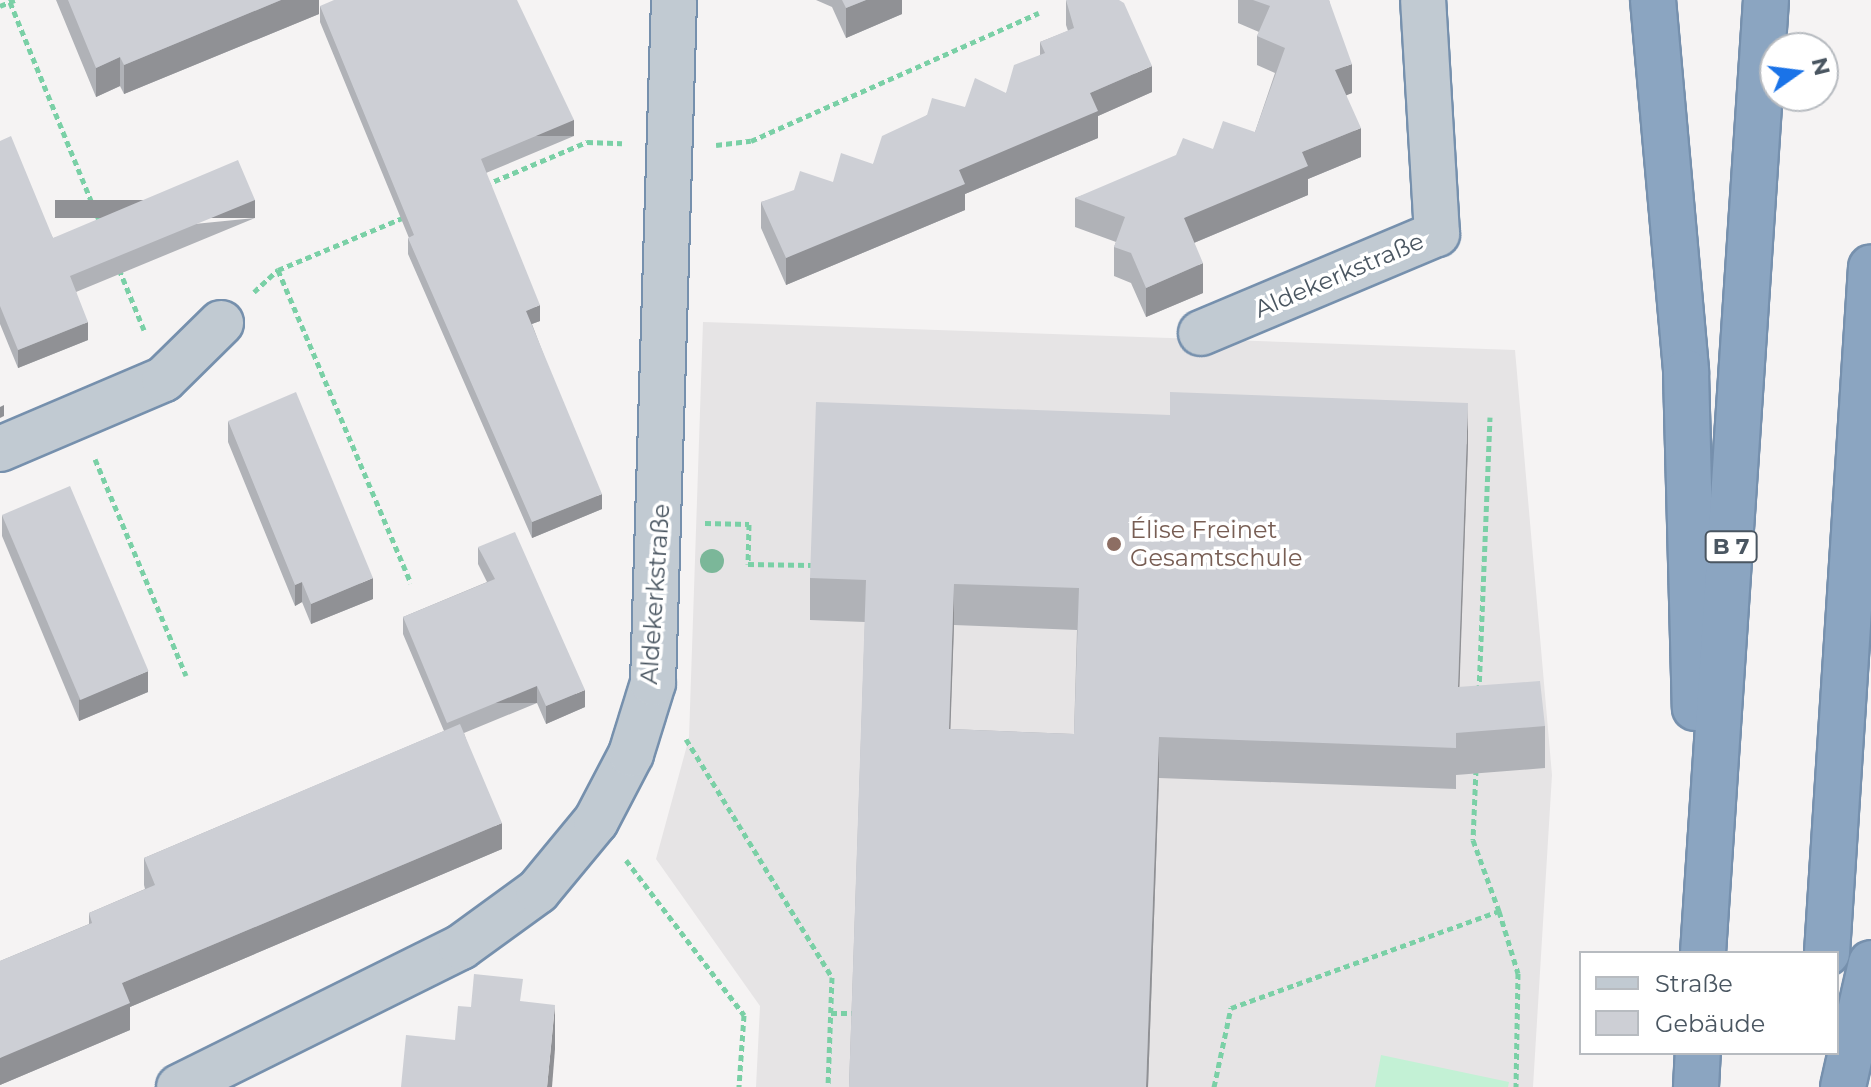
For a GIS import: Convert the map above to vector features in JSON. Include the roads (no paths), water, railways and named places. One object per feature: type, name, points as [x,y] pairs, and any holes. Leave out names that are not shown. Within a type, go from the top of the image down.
[{"type":"highway","points":[[1653,0],[1686,372],[1702,951]]},
{"type":"highway","name":"B 7","points":[[1702,951],[1766,0]]},
{"type":"highway","points":[[1827,951],[1871,267]]},
{"type":"highway","points":[[1843,1087],[1871,963]]},
{"type":"highway","points":[[1696,1087],[1698,1055]]},
{"type":"highway","points":[[1818,1087],[1820,1055]]},
{"type":"street","name":"Aldekerkstraße","points":[[179,1087],[461,947],[538,891],[596,821],[631,754],[653,683],[674,0]]},
{"type":"street","name":"Aldekerkstraße","points":[[1201,333],[1437,234],[1423,0]]},
{"type":"street","points":[[0,449],[164,379],[221,323]]},
{"type":"place","name":"Élise Freinet Gesamtschule","points":[[1114,544]]}]
